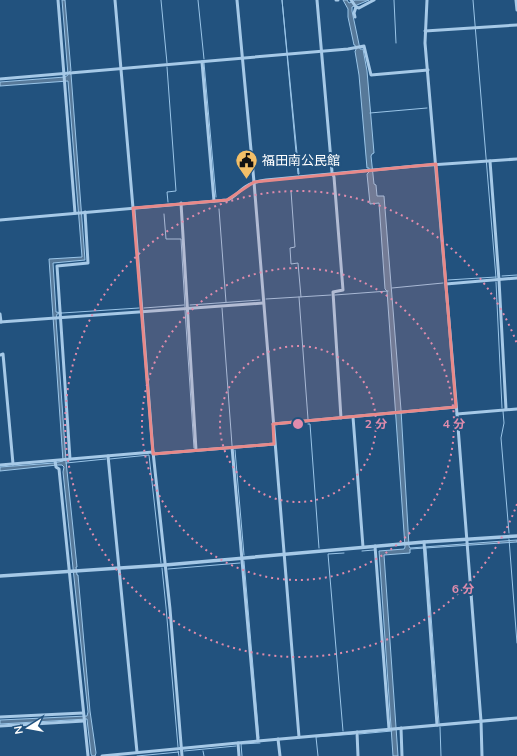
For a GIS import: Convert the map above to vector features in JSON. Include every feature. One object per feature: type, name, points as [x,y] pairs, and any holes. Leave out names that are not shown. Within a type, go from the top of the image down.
[{"type":"street","points":[[58,0],[66,74],[64,82],[80,213],[88,264],[57,266],[69,460]]},
{"type":"street","points":[[115,0],[132,208],[134,210],[153,453],[165,565],[179,748],[182,756]]},
{"type":"street","points":[[238,0],[299,737]]},
{"type":"street","points":[[316,0],[343,290],[333,292],[341,418]]},
{"type":"street","points":[[351,0],[356,7]]},
{"type":"street","points":[[356,7],[359,8],[374,0]]},
{"type":"street","points":[[427,0],[425,31],[457,414],[481,721],[482,756]]},
{"type":"street","points":[[516,0],[517,10]]},
{"type":"street","points":[[355,17],[354,13],[356,7]]},
{"type":"street","points":[[425,31],[517,25]]},
{"type":"street","points":[[0,79],[202,62],[364,46],[371,75],[428,70]]},
{"type":"street","points":[[202,62],[214,201]]},
{"type":"street","points":[[0,220],[231,199],[246,186],[254,182],[266,180],[436,164],[517,159]]},
{"type":"street","points":[[487,161],[497,280],[503,409]]},
{"type":"street","points":[[181,203],[196,450]]},
{"type":"street","points":[[446,284],[517,278]]},
{"type":"street","points":[[0,314],[0,322],[52,318],[59,316],[142,312],[263,303]]},
{"type":"street","points":[[0,355],[4,354],[13,464]]},
{"type":"street","points":[[273,424],[456,407]]},
{"type":"street","points":[[457,414],[517,409]]},
{"type":"street","points":[[354,417],[363,547]]},
{"type":"street","points":[[0,465],[109,458],[153,453],[274,444]]},
{"type":"street","points":[[232,447],[258,741]]},
{"type":"street","points":[[109,458],[137,752]]},
{"type":"street","points":[[55,461],[56,467],[59,469],[71,571],[88,756]]},
{"type":"street","points":[[0,576],[165,565],[407,543],[424,545],[467,542],[517,536]]},
{"type":"street","points":[[424,545],[437,725]]},
{"type":"street","points":[[375,546],[390,729]]},
{"type":"street","points":[[0,717],[84,714]]},
{"type":"street","points":[[102,756],[517,718]]},
{"type":"street","points":[[0,726],[84,720]]},
{"type":"street","points":[[399,728],[402,756]]},
{"type":"street","points":[[357,732],[358,756]]},
{"type":"street","points":[[278,739],[280,756]]},
{"type":"street","points":[[238,743],[239,756]]},
{"type":"highlighted area","points":[[436,164],[456,407],[273,424],[274,444],[153,454],[133,208],[227,200],[254,182]]},
{"type":"water","points":[[62,0],[65,0],[71,71],[69,72],[71,74],[85,260],[53,263],[56,312],[62,313],[57,314],[56,319],[66,461],[90,711],[96,753],[95,756],[92,756],[91,754],[87,719],[0,724],[0,720],[87,716],[88,712],[63,472],[64,467],[62,465],[57,465],[0,471],[0,467],[63,461],[49,259],[82,257],[68,81],[0,86],[0,82],[65,77],[68,75]]},
{"type":"water","points":[[282,0],[299,174],[298,174]]},
{"type":"water","points":[[343,0],[347,0],[349,3],[354,0],[369,0],[352,7],[352,11],[360,49],[363,49],[367,71],[374,153],[371,156],[374,184],[376,185],[377,196],[384,196],[401,410],[409,546],[410,548],[517,540],[517,542],[410,549],[410,553],[384,555],[398,756],[393,756],[379,551],[404,549],[405,547],[387,291],[385,289],[379,203],[370,204],[367,174],[369,172],[369,168],[367,168],[356,50],[348,17],[348,9]]},
{"type":"waterway","points":[[161,0],[167,63]]},
{"type":"waterway","points":[[198,0],[204,59]]},
{"type":"waterway","points":[[394,0],[396,43]]},
{"type":"waterway","points":[[473,0],[496,278]]},
{"type":"waterway","points":[[204,63],[216,197]]},
{"type":"waterway","points":[[167,67],[176,191],[167,192],[168,202]]},
{"type":"waterway","points":[[370,113],[427,108]]},
{"type":"waterway","points":[[291,191],[295,247],[290,248],[291,264],[298,263],[301,297]]},
{"type":"waterway","points":[[219,209],[226,302]]},
{"type":"waterway","points":[[164,214],[166,239],[181,239],[185,307]]},
{"type":"waterway","points":[[502,276],[517,275]]},
{"type":"waterway","points":[[448,280],[496,277]]},
{"type":"waterway","points":[[496,282],[502,408]]},
{"type":"waterway","points":[[392,288],[443,283]]},
{"type":"waterway","points":[[335,295],[388,291]]},
{"type":"waterway","points":[[266,299],[331,295]]},
{"type":"waterway","points":[[299,297],[308,419]]},
{"type":"waterway","points":[[190,305],[260,300]]},
{"type":"waterway","points":[[144,308],[184,305]]},
{"type":"waterway","points":[[62,313],[139,308]]},
{"type":"waterway","points":[[222,308],[232,445]]},
{"type":"waterway","points":[[185,310],[194,448]]},
{"type":"waterway","points":[[503,411],[504,423],[501,438],[509,533]]},
{"type":"waterway","points":[[308,424],[310,424],[319,548]]},
{"type":"waterway","points":[[235,450],[244,555]]},
{"type":"waterway","points":[[110,459],[149,455],[161,563]]},
{"type":"waterway","points":[[66,463],[106,459]]},
{"type":"waterway","points":[[509,539],[517,643]]},
{"type":"waterway","points":[[426,548],[439,723]]},
{"type":"waterway","points":[[362,551],[374,550]]},
{"type":"waterway","points":[[343,731],[328,554],[344,553]]},
{"type":"waterway","points":[[244,561],[259,738]]},
{"type":"waterway","points":[[168,569],[240,563]]},
{"type":"waterway","points":[[162,568],[178,747]]},
{"type":"waterway","points":[[440,727],[441,756]]},
{"type":"waterway","points":[[359,734],[392,731]]},
{"type":"waterway","points":[[318,756],[316,737],[355,734]]},
{"type":"waterway","points":[[242,756],[241,744],[260,743]]},
{"type":"waterway","points":[[184,751],[236,746]]},
{"type":"waterway","points":[[178,751],[179,756]]},
{"type":"waterway","points":[[203,751],[204,756]]},
{"type":"waterway","points":[[137,756],[179,752]]},
{"type":"place","name":"福田南公民館","points":[[246,180]]}]
